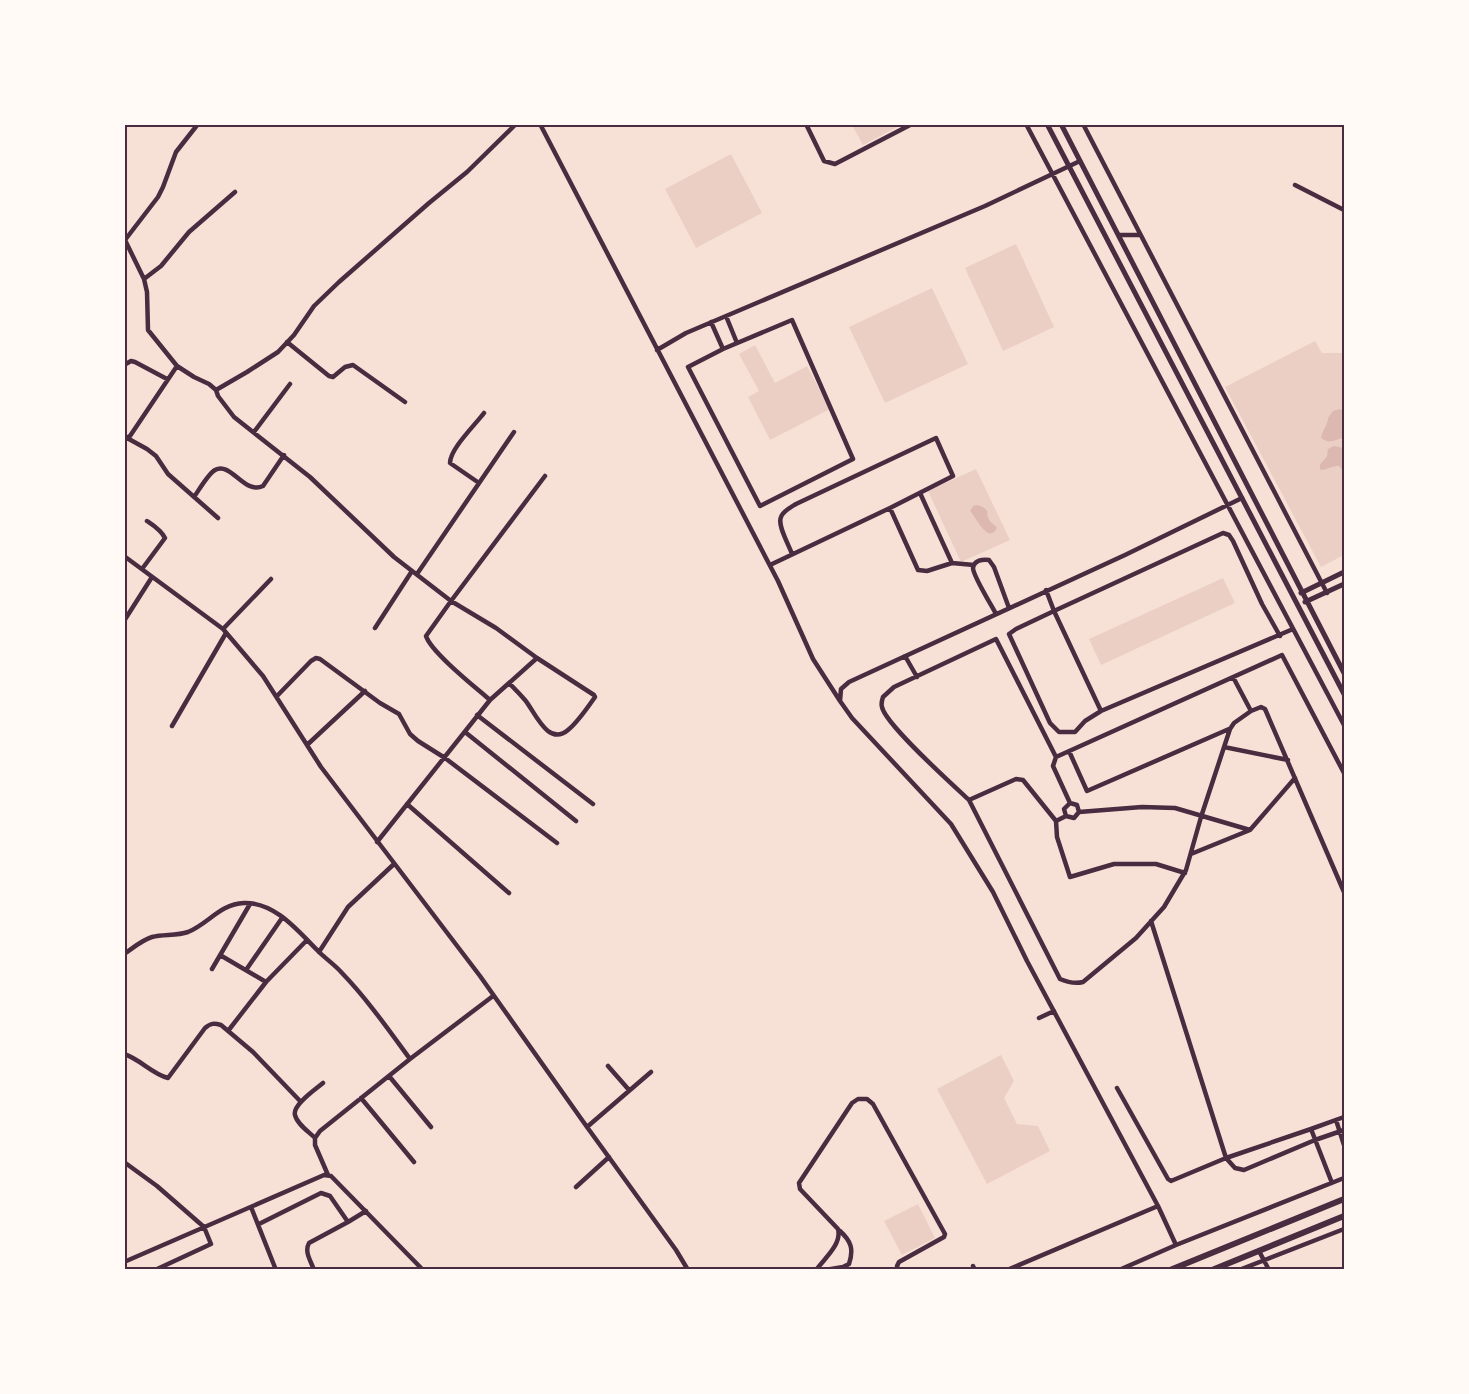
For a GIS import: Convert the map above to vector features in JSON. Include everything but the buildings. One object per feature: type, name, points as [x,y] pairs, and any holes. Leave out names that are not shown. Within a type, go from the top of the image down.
[{"type":"main road","points":[[1170,1269],[1344,1198]]},
{"type":"main road","points":[[1212,1269],[1344,1216]]},
{"type":"street","points":[[198,124],[176,152],[158,197],[125,239],[144,279],[147,292],[148,330],[177,366],[216,390],[234,417],[310,477],[394,557],[451,601],[496,628],[595,697],[568,730],[559,734],[545,729],[526,701],[509,683]]},
{"type":"street","points":[[216,390],[278,352],[294,335],[314,306],[467,172],[516,124]]},
{"type":"street","points":[[540,124],[770,565],[813,659],[852,718],[951,824],[993,892],[1027,961],[1158,1206],[1176,1245]]},
{"type":"street","points":[[806,124],[824,161],[830,164],[835,164],[912,124]]},
{"type":"street","points":[[1026,124],[1344,725]]},
{"type":"street","points":[[1047,124],[1344,694]]},
{"type":"street","points":[[1061,124],[1344,673]]},
{"type":"street","points":[[1083,124],[1136,235],[1327,593]]},
{"type":"street","points":[[657,350],[686,333],[985,206],[1080,160]]},
{"type":"street","points":[[1295,184],[1344,210]]},
{"type":"street","points":[[144,279],[161,266],[189,232],[235,192]]},
{"type":"street","points":[[1119,235],[1136,235]]},
{"type":"street","points":[[726,316],[737,343]]},
{"type":"street","points":[[792,320],[853,459],[760,506],[688,367],[723,349],[792,320]]},
{"type":"street","points":[[711,322],[723,349]]},
{"type":"street","points":[[287,342],[329,376],[333,377],[345,367],[353,365],[405,402]]},
{"type":"street","points":[[124,365],[131,361],[135,362],[167,380]]},
{"type":"street","points":[[177,366],[126,439],[156,456],[168,474],[218,518]]},
{"type":"street","points":[[254,432],[290,384]]},
{"type":"street","points":[[479,483],[455,468],[450,460],[454,451],[484,413]]},
{"type":"street","points":[[375,628],[514,432]]},
{"type":"street","points":[[770,565],[953,476],[936,438],[796,504],[785,512],[779,524],[792,554]]},
{"type":"street","points":[[194,497],[212,472],[220,468],[253,488],[263,486],[284,455]]},
{"type":"street","points":[[490,700],[437,652],[427,639],[427,634],[545,476]]},
{"type":"street","points":[[920,493],[951,563]]},
{"type":"street","points":[[840,701],[841,689],[849,681],[1125,555],[1242,498]]},
{"type":"street","points":[[890,507],[918,570],[927,572],[951,563],[974,565],[985,559],[992,562],[1009,608]]},
{"type":"street","points":[[142,569],[165,538],[156,527],[147,521]]},
{"type":"street","points":[[1280,636],[1255,590],[1233,541],[1229,535],[1223,533],[1016,628],[1009,634],[1050,723],[1059,732],[1075,732],[1085,721],[1101,711],[1280,636],[1293,629]]},
{"type":"street","points":[[124,556],[224,631],[264,676],[321,767],[472,966],[688,1269]]},
{"type":"street","points":[[974,565],[975,574],[996,614]]},
{"type":"street","points":[[1294,596],[1344,572]]},
{"type":"street","points":[[124,621],[152,577]]},
{"type":"street","points":[[172,726],[224,631],[271,579]]},
{"type":"street","points":[[1255,590],[1269,583]]},
{"type":"street","points":[[1298,605],[1344,584]]},
{"type":"street","points":[[1046,590],[1101,711]]},
{"type":"street","points":[[1079,812],[1077,805],[1070,803],[1053,766],[1056,757],[996,639],[894,687],[883,697],[882,708],[893,725],[969,800],[1060,979],[1075,983],[1083,982],[1136,938],[1164,907],[1185,873],[1230,729],[1234,723],[1259,707],[1263,707],[1288,760],[1344,892]]},
{"type":"street","points":[[1056,757],[1282,655],[1344,773]]},
{"type":"street","points":[[905,656],[916,676]]},
{"type":"street","points":[[277,696],[304,667],[316,658],[320,658],[380,703],[399,714],[410,734],[418,741],[445,758],[557,843]]},
{"type":"street","points":[[377,842],[490,700],[537,658]]},
{"type":"street","points":[[1233,677],[1251,711]]},
{"type":"street","points":[[307,745],[365,691]]},
{"type":"street","points":[[477,715],[593,804]]},
{"type":"street","points":[[1069,752],[1087,791],[1230,729]]},
{"type":"street","points":[[465,732],[576,821]]},
{"type":"street","points":[[1224,747],[1288,760]]},
{"type":"street","points":[[969,800],[1016,778],[1020,779],[1056,821],[1057,837],[1070,877],[1114,864],[1156,864],[1185,873]]},
{"type":"street","points":[[1191,854],[1250,830],[1295,778]]},
{"type":"street","points":[[1066,816],[1064,809],[1070,803]]},
{"type":"street","points":[[407,804],[509,893]]},
{"type":"street","points":[[1056,821],[1066,816],[1074,818],[1079,812],[1153,807],[1185,810],[1201,817],[1250,830]]},
{"type":"street","points":[[319,952],[348,907],[394,864]]},
{"type":"street","points":[[1339,878],[1344,875]]},
{"type":"street","points":[[124,954],[152,937],[191,931],[228,906],[242,903],[264,907],[294,927],[341,972],[410,1059]]},
{"type":"street","points":[[212,969],[250,904]]},
{"type":"street","points":[[246,970],[282,918]]},
{"type":"street","points":[[1151,921],[1226,1158],[1235,1168],[1244,1170],[1342,1130]]},
{"type":"street","points":[[228,1031],[267,981],[307,940]]},
{"type":"street","points":[[220,955],[267,981]]},
{"type":"street","points":[[423,1269],[328,1175],[315,1145],[315,1138],[320,1131],[388,1076],[493,996]]},
{"type":"street","points":[[1039,1018],[1054,1011]]},
{"type":"street","points":[[124,1054],[168,1078],[199,1035],[210,1024],[215,1023],[221,1025],[253,1052],[301,1102]]},
{"type":"street","points":[[608,1065],[629,1090]]},
{"type":"street","points":[[587,1127],[651,1072]]},
{"type":"street","points":[[388,1076],[431,1127]]},
{"type":"street","points":[[315,1138],[297,1119],[295,1110],[324,1083]]},
{"type":"street","points":[[1117,1088],[1169,1181],[1344,1116]]},
{"type":"street","points":[[361,1098],[414,1162]]},
{"type":"street","points":[[825,1269],[849,1264],[852,1254],[850,1244],[800,1189],[799,1184],[852,1103],[858,1099],[867,1099],[873,1104],[945,1234],[944,1237],[899,1262],[898,1269]]},
{"type":"street","points":[[1336,1120],[1342,1130],[1344,1145]]},
{"type":"street","points":[[1311,1129],[1332,1183]]},
{"type":"street","points":[[576,1187],[609,1157]]},
{"type":"street","points":[[124,1162],[157,1186],[204,1227],[211,1244],[155,1269]]},
{"type":"street","points":[[124,1262],[328,1175]]},
{"type":"street","points":[[1119,1269],[1344,1178]]},
{"type":"street","points":[[259,1224],[321,1193],[330,1196],[348,1222]]},
{"type":"street","points":[[1007,1269],[1158,1206]]},
{"type":"street","points":[[251,1207],[276,1269]]},
{"type":"street","points":[[314,1269],[307,1251],[309,1243],[366,1211]]},
{"type":"street","points":[[816,1269],[838,1241],[840,1235],[838,1229]]},
{"type":"street","points":[[1239,1269],[1344,1229]]},
{"type":"street","points":[[1259,1251],[1269,1269]]},
{"type":"shaded area","points":[[852,125],[901,125],[863,145]]},
{"type":"shaded area","points":[[731,154],[762,213],[696,248],[665,189]]},
{"type":"shaded area","points":[[1016,244],[1054,327],[1003,351],[965,268]]},
{"type":"shaded area","points":[[932,288],[968,364],[885,403],[849,327]]},
{"type":"shaded area","points":[[1315,341],[1322,353],[1344,353],[1344,555],[1321,567],[1225,387]]},
{"type":"shaded area","points":[[755,345],[775,383],[807,366],[830,409],[770,440],[748,397],[759,391],[739,354]]},
{"type":"shaded area","points":[[1340,409],[1344,412],[1342,430],[1344,438],[1324,440],[1321,438],[1328,418],[1333,411]]},
{"type":"shaded area","points":[[1344,445],[1344,471],[1339,466],[1321,470],[1320,464],[1327,456],[1328,449],[1334,446],[1343,448]]},
{"type":"shaded area","points":[[976,469],[1010,540],[961,562],[928,491]]},
{"type":"shaded area","points":[[977,505],[987,510],[988,518],[997,528],[994,532],[986,532],[970,511],[973,506]]},
{"type":"shaded area","points":[[1223,578],[1235,603],[1101,665],[1089,639]]},
{"type":"shaded area","points":[[1001,1055],[1014,1081],[1004,1098],[1017,1124],[1038,1126],[1050,1151],[987,1184],[937,1089]]},
{"type":"shaded area","points":[[918,1204],[935,1238],[902,1255],[884,1221]]}]
